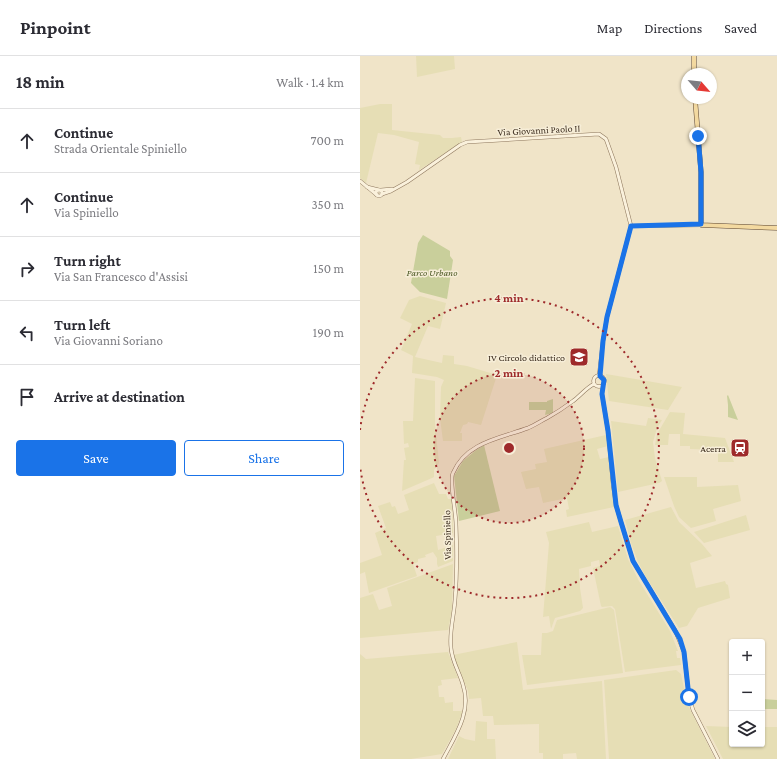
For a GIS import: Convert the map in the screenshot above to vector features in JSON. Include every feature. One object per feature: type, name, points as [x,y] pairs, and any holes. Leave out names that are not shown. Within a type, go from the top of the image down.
[{"type":"main road","points":[[694,56],[694,68]]},
{"type":"main road","points":[[695,104],[701,172],[701,224],[777,228]]},
{"type":"street","name":"Via Giovanni Paolo II","points":[[360,181],[380,196],[396,188],[460,145],[467,142],[599,134],[606,138],[616,167],[631,226]]},
{"type":"street","name":"Via Giovanni Paolo II","points":[[365,186],[380,190],[396,188]]},
{"type":"street","points":[[377,195],[377,191],[380,190],[382,194]]},
{"type":"street","points":[[701,224],[631,226],[607,317],[600,376],[604,380],[602,394],[608,431],[616,505],[633,561],[680,639],[684,652],[689,697],[693,710],[718,759]]},
{"type":"street","name":"Via Spiniello","points":[[443,759],[459,728],[466,704],[466,693],[452,659],[450,641],[455,600],[456,556],[456,523],[452,474],[460,462],[472,450],[485,442],[529,427],[549,417],[573,402],[594,384],[594,378],[600,376]]},
{"type":"street","points":[[594,384],[597,387],[602,386]]},
{"type":"shaded area","points":[[416,56],[454,56],[455,69],[417,77]]},
{"type":"shaded area","points":[[380,104],[392,104],[392,130],[440,135],[443,138],[461,137],[462,142],[419,170],[420,165],[415,164],[419,142],[394,135],[378,133],[366,183],[360,178],[360,108]]},
{"type":"shaded area","points":[[420,296],[446,303],[440,329],[428,326],[415,357],[442,363],[443,355],[454,356],[454,364],[467,366],[497,375],[481,425],[468,422],[467,424],[463,425],[460,433],[462,433],[462,441],[443,441],[440,418],[441,387],[444,380],[437,377],[412,373],[413,356],[401,350],[412,324],[400,318],[409,300]]},
{"type":"shaded area","points":[[606,374],[682,387],[668,410],[609,401]]},
{"type":"shaded area","points":[[415,378],[435,381],[435,424],[439,463],[434,470],[434,477],[402,491],[404,460],[406,460],[404,448],[409,447],[408,443],[404,444],[403,421],[413,421]]},
{"type":"shaded area","points":[[670,412],[685,413],[683,434],[725,438],[734,462],[718,462],[718,450],[690,449],[690,446],[680,446],[680,434],[669,434],[668,445],[655,445],[657,434]]},
{"type":"shaded area","points":[[648,418],[662,420],[657,428],[653,442],[655,458],[662,481],[659,483],[618,492],[611,421],[646,426]]},
{"type":"shaded area","points":[[606,435],[608,446],[597,449],[600,459],[609,457],[614,507],[567,517],[566,510],[569,509],[567,498],[543,503],[539,487],[526,489],[521,472],[536,469],[535,464],[547,462],[544,449]]},
{"type":"shaded area","points":[[664,477],[697,477],[697,487],[738,485],[741,501],[713,509],[716,521],[691,528],[679,517]]},
{"type":"shaded area","points":[[434,483],[439,494],[446,494],[448,499],[452,499],[453,533],[436,536],[438,550],[453,545],[453,561],[438,567],[437,558],[433,552],[425,555],[426,557],[418,559],[418,562],[413,564],[417,576],[369,593],[365,572],[360,574],[360,563],[382,555],[375,533],[386,528],[378,506],[390,502],[392,507],[395,506],[398,514],[409,510],[404,495]]},
{"type":"shaded area","points":[[671,507],[679,522],[712,556],[690,563],[696,588],[725,581],[728,585],[730,598],[698,608],[687,626],[679,628],[638,562],[625,520]]},
{"type":"shaded area","points":[[746,515],[750,530],[704,543],[694,532]]},
{"type":"shaded area","points":[[589,522],[592,532],[618,526],[628,559],[639,581],[670,631],[678,651],[676,651],[677,658],[680,658],[681,665],[625,672],[615,609],[612,606],[601,606],[593,568],[600,566],[599,560],[591,562],[591,566],[579,569],[583,608],[580,611],[555,618],[551,629],[549,616],[543,617],[549,543],[546,532]]},
{"type":"shaded area","points":[[453,564],[452,611],[448,630],[360,638],[360,598],[373,594],[379,610],[392,606],[387,588]]},
{"type":"shaded area","points":[[610,607],[614,610],[623,673],[527,685],[522,655],[541,655],[542,633],[553,631],[557,620]]},
{"type":"shaded area","points":[[517,642],[523,690],[602,681],[606,759],[577,759],[576,753],[563,754],[563,759],[543,759],[543,753],[539,753],[539,724],[494,725],[493,716],[483,716],[481,698],[469,699],[468,691],[453,655]]},
{"type":"shaded area","points":[[448,652],[458,678],[441,680],[442,685],[438,686],[439,697],[444,697],[445,703],[453,702],[453,711],[463,711],[456,729],[442,754],[411,759],[360,759],[360,654],[366,659]]},
{"type":"shaded area","points":[[676,670],[681,674],[687,703],[715,759],[609,759],[604,680]]},
{"type":"shaded area","points":[[476,721],[487,722],[487,739],[495,739],[496,759],[448,759],[459,736],[475,741]]},
{"type":"shaded area","points":[[706,726],[729,727],[729,747],[765,747],[765,727],[777,727],[777,759],[723,759]]},
{"type":"green space","name":"Parco Urbano","points":[[423,235],[450,251],[450,256],[453,260],[447,299],[420,292],[411,283],[418,243]]},
{"type":"green space","points":[[728,395],[738,420],[728,417]]},
{"type":"green space","points":[[553,399],[553,413],[545,415],[546,410],[529,410],[529,402],[547,402]]},
{"type":"green space","points":[[484,445],[500,511],[459,521],[454,476],[463,461]]},
{"type":"green space","points":[[765,699],[777,700],[777,709],[765,709]]},
{"type":"place","name":"IV Circolo didattico","points":[[579,357]]},
{"type":"place","name":"Acerra","points":[[740,448]]},
{"type":"route","points":[[689,697],[686,682],[684,652],[680,639],[633,561],[617,507],[602,394],[604,380],[602,376],[600,376],[607,317],[631,226],[701,224],[701,172],[698,136]]}]
